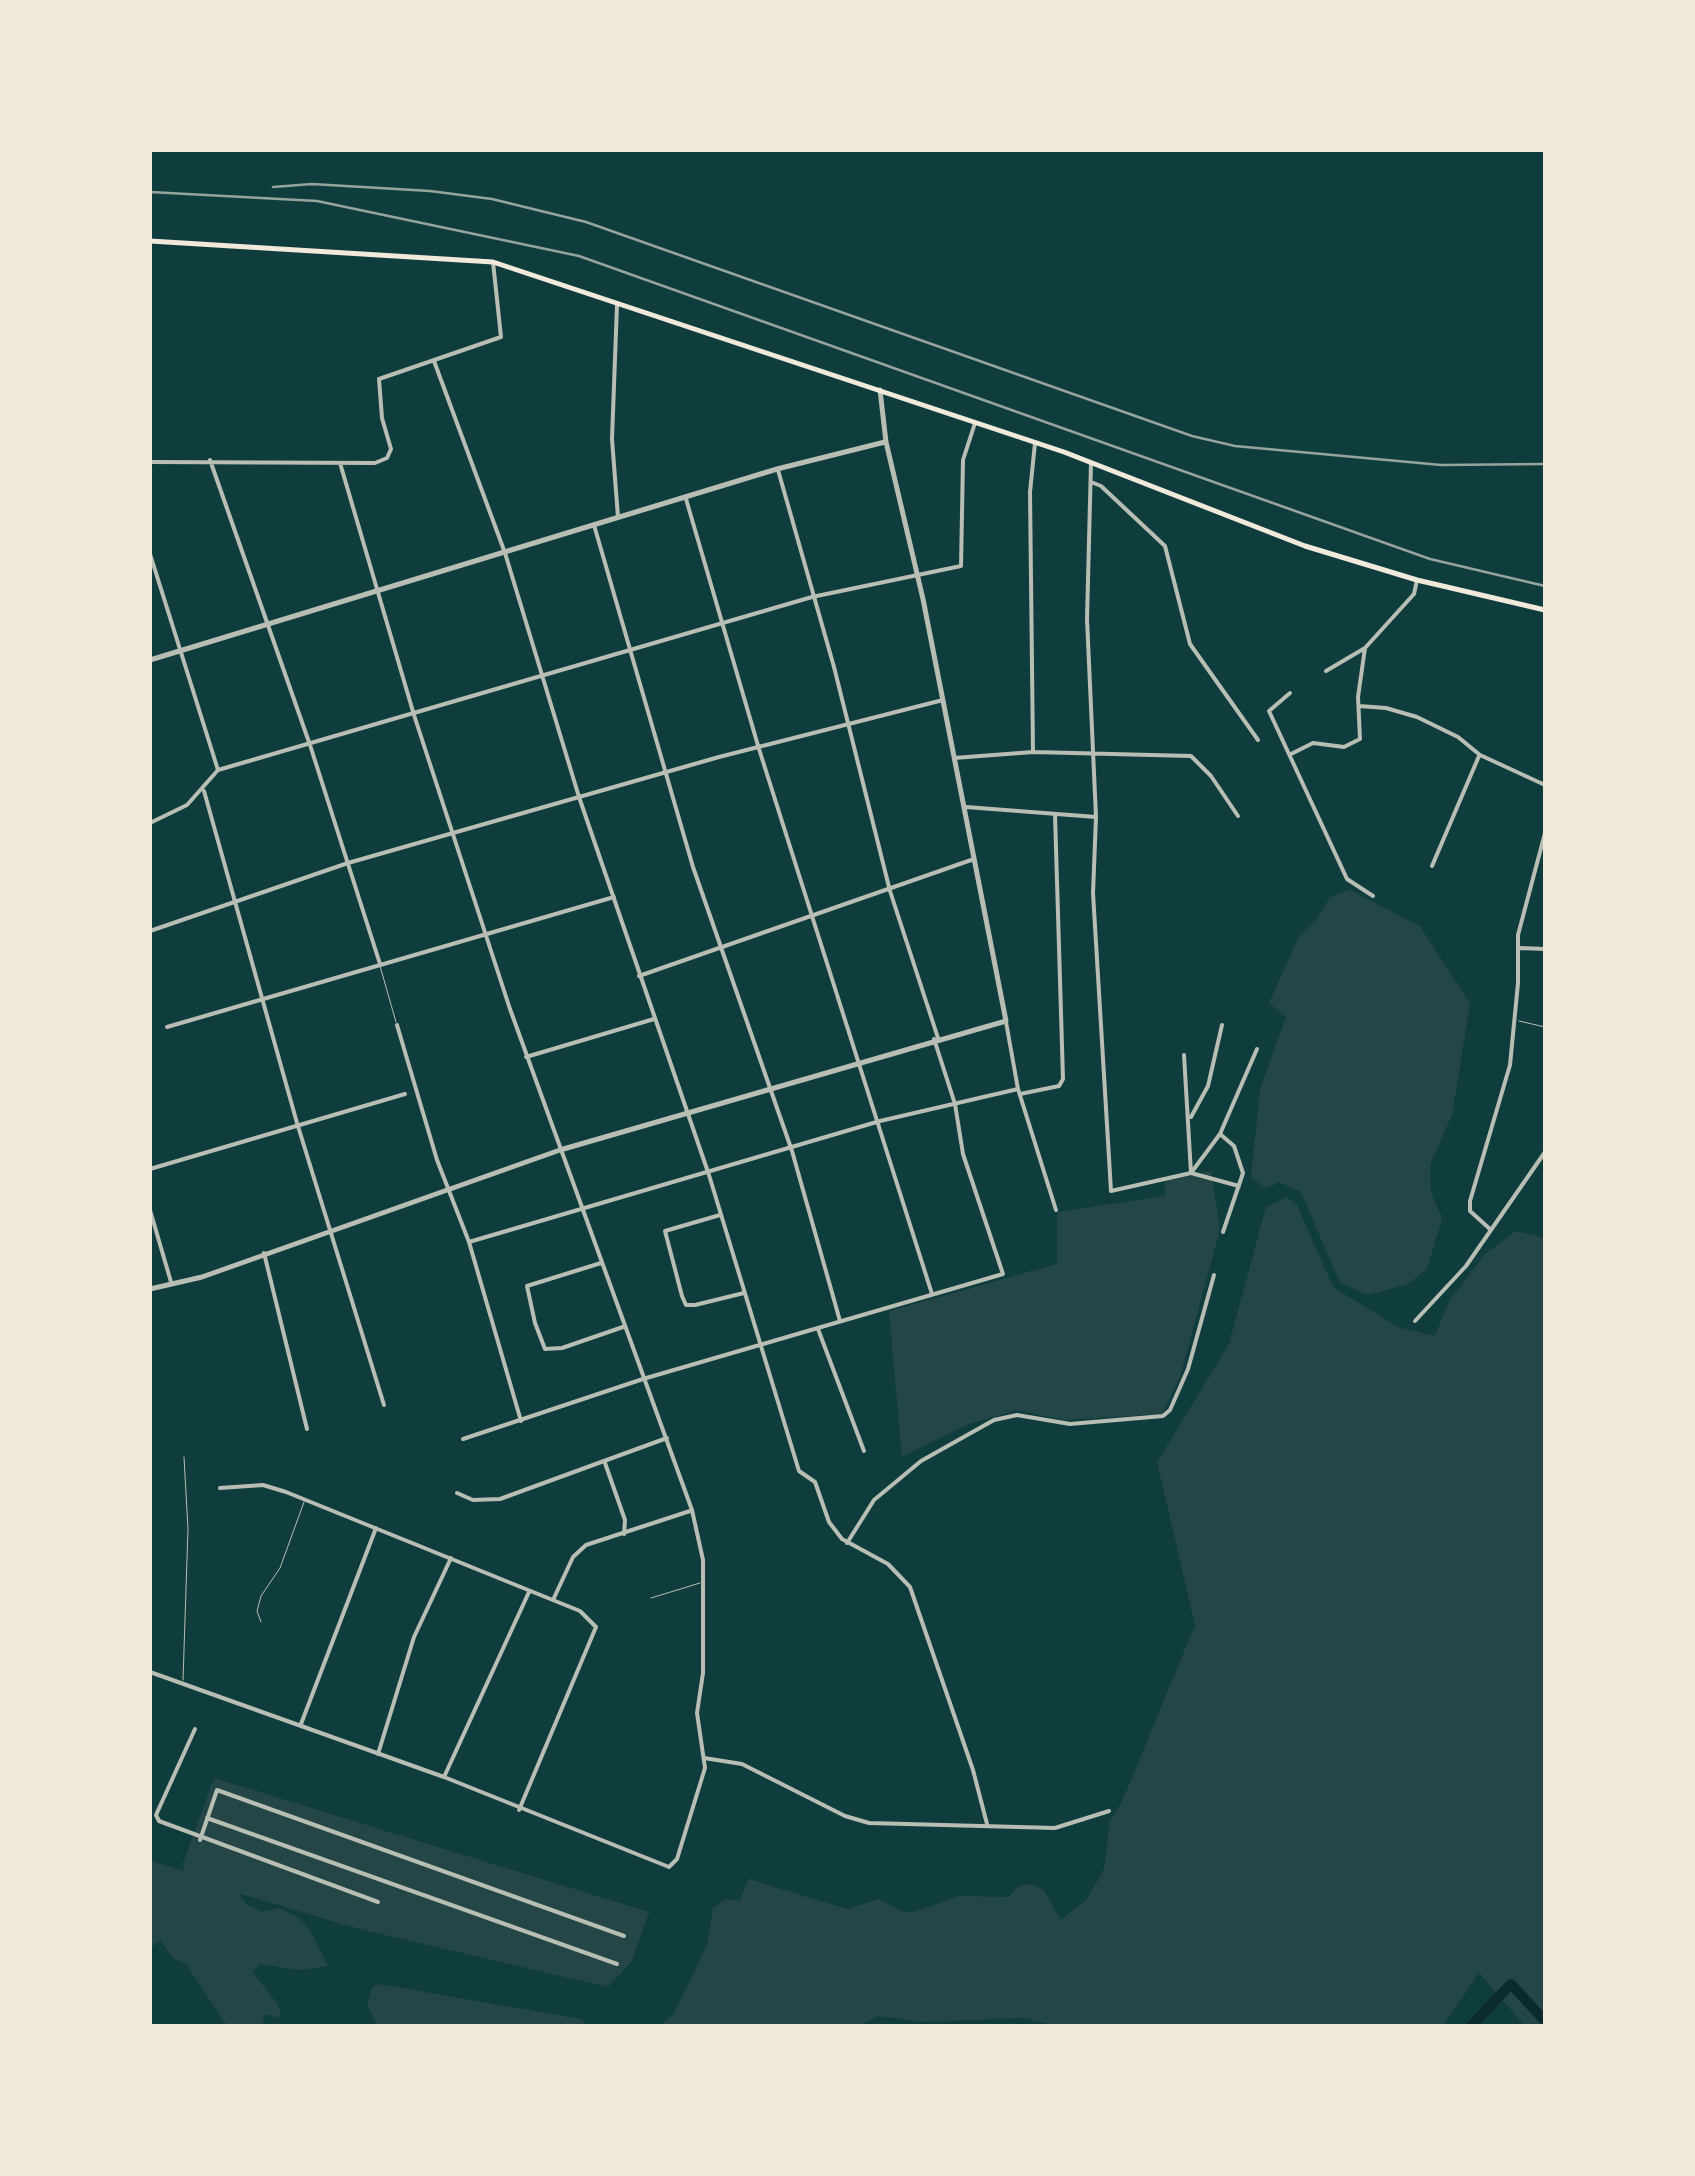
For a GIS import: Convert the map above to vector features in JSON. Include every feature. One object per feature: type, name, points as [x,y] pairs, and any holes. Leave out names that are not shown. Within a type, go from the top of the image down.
[{"type":"main road","points":[[150,241],[493,262],[1035,442],[1305,546],[1417,580],[1545,610]]},
{"type":"street","points":[[150,462],[375,463],[387,458],[391,449],[382,418],[379,379],[501,338],[493,262]]},
{"type":"street","points":[[617,304],[612,439],[618,517]]},
{"type":"street","points":[[434,360],[505,553],[579,797],[709,1174],[799,1471],[815,1482],[829,1522],[847,1542],[888,1564],[917,1600],[987,1824]]},
{"type":"street","points":[[880,390],[886,442],[944,700],[1019,1092],[1056,1210]]},
{"type":"street","points":[[150,823],[187,805],[218,770],[812,598],[963,564],[963,460],[975,422]]},
{"type":"street","points":[[150,660],[777,469],[886,442]]},
{"type":"street","points":[[1032,752],[1030,492],[1035,442]]},
{"type":"street","points":[[210,460],[310,746],[380,964]]},
{"type":"street","points":[[150,1672],[444,1777],[669,1867],[677,1859],[688,1828],[704,1758],[697,1713],[704,1639],[704,1582],[692,1510],[485,935],[376,592],[340,463]]},
{"type":"street","points":[[1091,463],[1087,619],[1096,817],[1094,912],[1111,1191],[1191,1173],[1239,1186]]},
{"type":"street","points":[[464,1439],[642,1379],[1003,1274],[963,1154],[955,1104],[890,891],[777,469]]},
{"type":"street","points":[[1091,482],[1101,486],[1165,546],[1190,644],[1258,740]]},
{"type":"street","points":[[686,498],[758,750],[880,1121],[932,1294]]},
{"type":"street","points":[[594,525],[720,948],[792,1151],[840,1322]]},
{"type":"street","points":[[150,554],[218,770]]},
{"type":"street","points":[[1326,671],[1365,648],[1414,594],[1417,580]]},
{"type":"street","points":[[1291,754],[1314,743],[1344,746],[1357,742],[1362,734],[1359,706],[1365,648]]},
{"type":"street","points":[[1290,693],[1269,708],[1348,879],[1373,896]]},
{"type":"street","points":[[150,931],[348,863],[669,772],[944,700]]},
{"type":"street","points":[[1359,706],[1386,708],[1417,717],[1458,737],[1480,755],[1545,785]]},
{"type":"street","points":[[954,758],[1032,752],[1193,756],[1238,816]]},
{"type":"street","points":[[1432,866],[1480,755]]},
{"type":"street","points":[[203,789],[298,1123],[384,1405]]},
{"type":"street","points":[[964,807],[1096,817]]},
{"type":"street","points":[[469,1242],[792,1151],[880,1121],[1059,1086],[1064,1079],[1055,816]]},
{"type":"street","points":[[1491,1230],[1470,1211],[1470,1201],[1501,1104],[1516,1021],[1523,909],[1545,833]]},
{"type":"street","points":[[640,976],[974,859]]},
{"type":"street","points":[[166,1026],[614,897]]},
{"type":"street","points":[[1518,948],[1545,949]]},
{"type":"street","points":[[526,1056],[654,1019]]},
{"type":"street","points":[[150,1289],[172,1286],[560,1150],[1006,1021]]},
{"type":"street","points":[[1191,1173],[1192,1117],[1220,1049],[1222,1025]]},
{"type":"street","points":[[397,1026],[436,1160],[469,1242],[521,1421]]},
{"type":"street","points":[[1191,1173],[1220,1134],[1256,1049]]},
{"type":"street","points":[[1184,1055],[1186,1105],[1192,1117]]},
{"type":"street","points":[[150,1169],[405,1094]]},
{"type":"street","points":[[1220,1134],[1242,1161],[1239,1186],[1223,1232]]},
{"type":"street","points":[[1415,1320],[1457,1277],[1545,1152]]},
{"type":"street","points":[[150,1210],[172,1286]]},
{"type":"street","points":[[720,1215],[664,1231],[682,1296],[686,1305],[695,1305],[744,1293]]},
{"type":"street","points":[[264,1253],[308,1429]]},
{"type":"street","points":[[600,1263],[527,1286],[535,1324],[546,1349],[562,1348],[623,1326]]},
{"type":"street","points":[[847,1542],[874,1500],[921,1461],[994,1420],[1018,1414],[1070,1424],[1163,1416],[1170,1410],[1188,1370],[1214,1275]]},
{"type":"street","points":[[818,1328],[864,1450]]},
{"type":"street","points":[[457,1492],[473,1500],[500,1499],[667,1438]]},
{"type":"street","points":[[605,1461],[625,1520],[624,1534]]},
{"type":"street","points":[[220,1488],[263,1485],[304,1500],[580,1611],[596,1627],[519,1810]]},
{"type":"street","points":[[553,1600],[573,1557],[586,1545],[692,1510]]},
{"type":"street","points":[[301,1724],[376,1528]]},
{"type":"street","points":[[378,1754],[414,1637],[451,1558]]},
{"type":"street","points":[[444,1777],[530,1592]]},
{"type":"street","points":[[195,1729],[155,1816],[200,1840],[378,1902]]},
{"type":"street","points":[[704,1758],[742,1764],[845,1816],[869,1823],[1055,1828],[1109,1811]]},
{"type":"street","points":[[200,1840],[218,1790],[624,1936]]},
{"type":"street","points":[[208,1818],[617,1964]]},
{"type":"lane","points":[[380,964],[397,1026]]},
{"type":"lane","points":[[1516,1021],[1545,1027]]},
{"type":"lane","points":[[183,1684],[188,1529],[184,1457]]},
{"type":"lane","points":[[261,1622],[257,1611],[261,1596],[280,1568],[304,1500]]},
{"type":"lane","points":[[651,1598],[704,1582]]},
{"type":"shaded area","points":[[1350,890],[1420,926],[1470,1004],[1452,1115],[1430,1165],[1431,1193],[1442,1218],[1427,1269],[1408,1284],[1368,1295],[1340,1283],[1301,1192],[1279,1182],[1265,1188],[1251,1177],[1260,1089],[1286,1017],[1269,1003],[1298,938],[1317,919],[1330,897]]},
{"type":"shaded area","points":[[1211,1171],[1220,1230],[1180,1377],[1162,1414],[1064,1420],[1017,1410],[969,1424],[902,1457],[889,1311],[1057,1264],[1057,1212],[1165,1196],[1165,1181]]},
{"type":"shaded area","points":[[1287,1197],[1297,1205],[1333,1287],[1398,1327],[1435,1336],[1449,1301],[1485,1254],[1516,1231],[1545,1238],[1545,2026],[1525,2026],[1479,1973],[1443,2026],[1056,2026],[1023,2018],[920,2022],[878,2016],[859,2026],[659,2026],[674,2014],[707,1944],[713,1908],[726,1899],[739,1901],[749,1879],[847,1909],[879,1899],[902,1911],[914,1912],[959,1896],[1009,1897],[1018,1886],[1031,1884],[1044,1890],[1061,1920],[1086,1900],[1104,1870],[1110,1820],[1122,1802],[1195,1625],[1157,1462],[1229,1344],[1266,1207]]},
{"type":"shaded area","points":[[214,1778],[649,1912],[632,1961],[608,1987],[355,1928],[238,1893],[246,1904],[262,1912],[279,1908],[295,1916],[309,1928],[328,1966],[300,1970],[259,1964],[253,1973],[277,2003],[282,2018],[264,2014],[263,2026],[227,2026],[186,1964],[173,1958],[160,1940],[150,1948],[150,1860],[184,1871],[183,1864]]},
{"type":"shaded area","points":[[379,1984],[581,2019],[587,2025],[378,2026],[367,2005],[372,1987]]},
{"type":"waterway","points":[[1471,2026],[1511,1984],[1545,2021]]},
{"type":"railway","points":[[273,187],[312,184],[430,191],[492,199],[586,222],[1192,436],[1235,446],[1441,465],[1545,464]]},
{"type":"railway","points":[[150,192],[317,201],[579,256],[1430,559],[1545,586]]}]
